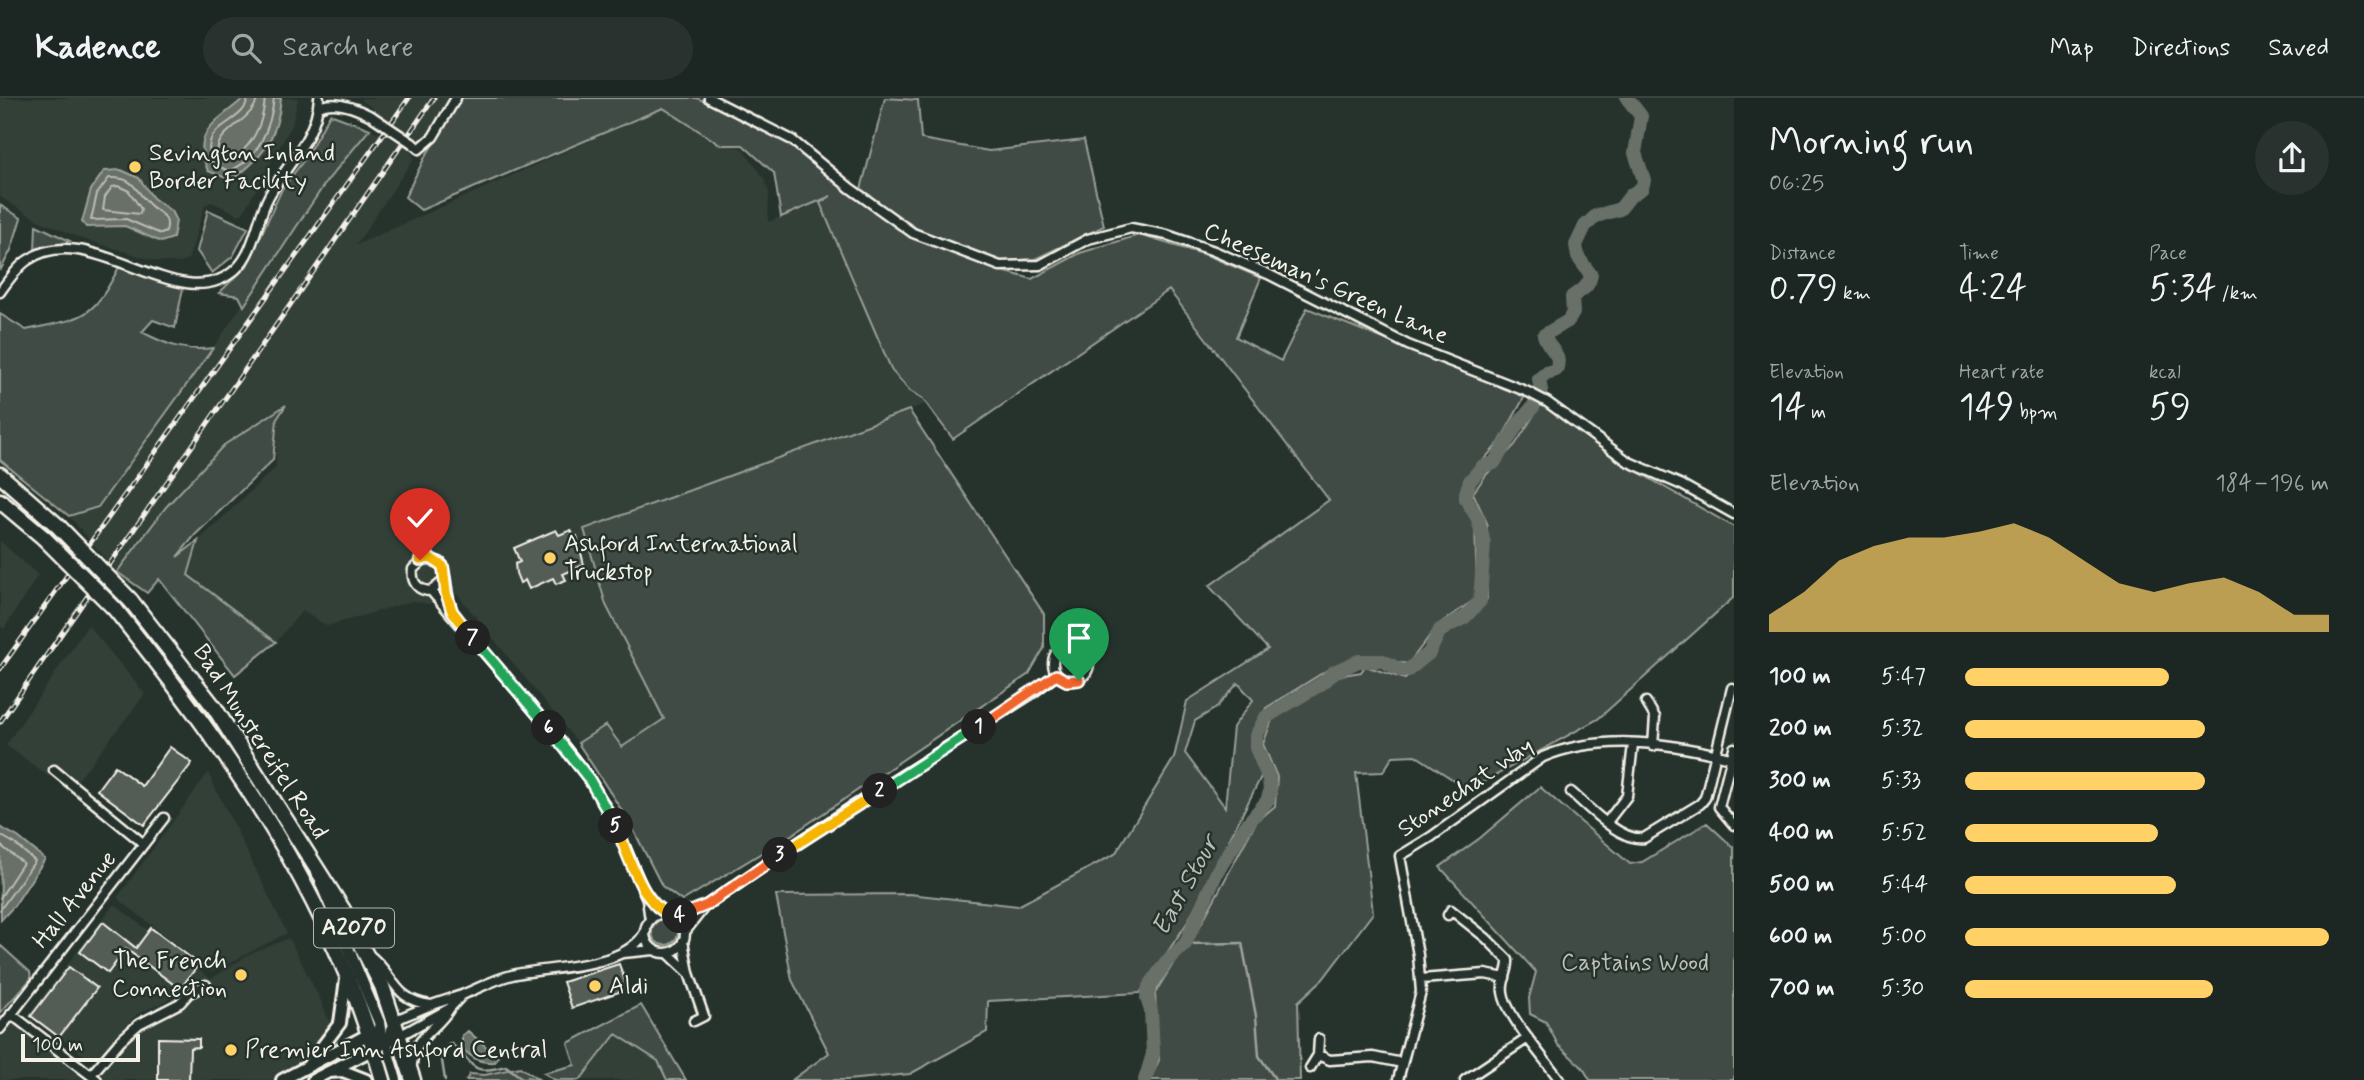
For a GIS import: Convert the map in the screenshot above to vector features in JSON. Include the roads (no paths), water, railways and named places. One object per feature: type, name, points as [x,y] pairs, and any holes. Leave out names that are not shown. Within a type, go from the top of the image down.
[{"type":"highway","name":"Bad Munstereifel Road","points":[[0,475],[58,526],[131,601],[214,707],[366,952],[407,1079]]},
{"type":"highway","name":"Bad Munstereifel Road","points":[[0,501],[44,538],[115,609],[172,680],[243,779],[305,884],[374,1037],[383,1080]]},
{"type":"street","points":[[0,292],[28,259],[69,248],[192,283],[208,283],[228,275],[245,257],[264,205],[308,140],[319,98]]},
{"type":"street","points":[[318,108],[326,103],[343,104],[373,117],[419,149],[433,137],[456,98]]},
{"type":"street","name":"Cheeseman's Green Lane","points":[[709,98],[792,140],[850,188],[913,233],[1000,267],[1040,265],[1088,239],[1131,228],[1148,230],[1214,251],[1258,269],[1408,345],[1528,392],[1547,402],[1629,462],[1682,485],[1734,514]]},
{"type":"street","points":[[452,611],[444,581],[445,571],[440,562],[430,558],[420,560],[413,569],[413,580],[420,589],[431,591],[452,611],[589,779],[616,825],[641,884],[654,905],[664,914],[675,916],[690,914],[707,905],[850,808],[1030,695],[1056,675]]},
{"type":"street","points":[[431,591],[444,581]]},
{"type":"street","points":[[1072,645],[1086,653],[1089,665],[1079,680],[1067,681],[1056,675],[1052,663],[1061,648],[1072,645]]},
{"type":"street","points":[[1571,792],[1623,835],[1636,839],[1644,838],[1668,824],[1703,801],[1732,688]]},
{"type":"street","points":[[1646,702],[1655,717],[1653,746]]},
{"type":"street","name":"Stonechat Way","points":[[1421,979],[1400,856],[1543,757],[1582,744],[1633,744],[1716,754],[1733,759]]},
{"type":"street","points":[[1607,822],[1627,796],[1633,744]]},
{"type":"street","points":[[1734,748],[1719,807],[1734,825]]},
{"type":"street","name":"Hall Avenue","points":[[54,770],[144,844]]},
{"type":"street","name":"Hall Avenue","points":[[0,1028],[164,818]]},
{"type":"street","points":[[318,872],[326,897],[371,999],[374,1037]]},
{"type":"street","points":[[614,955],[638,942],[650,920],[641,884]]},
{"type":"street","points":[[668,953],[677,949],[707,905]]},
{"type":"street","points":[[1448,915],[1451,910],[1504,955],[1509,964],[1504,997],[1528,1038],[1560,1080]]},
{"type":"street","points":[[650,920],[664,914]]},
{"type":"street","points":[[675,916],[682,923],[689,973],[704,1016],[694,1021]]},
{"type":"street","points":[[646,930],[646,939],[654,950]]},
{"type":"street","points":[[313,1080],[328,1072],[374,1037],[394,1033],[431,1005],[512,975],[575,967],[614,955],[654,950],[668,953],[689,973]]},
{"type":"street","points":[[366,952],[380,962],[402,994],[417,1003],[431,1005]]},
{"type":"street","points":[[302,1071],[340,1023],[347,987],[345,971]]},
{"type":"street","points":[[1398,1080],[1415,1023],[1421,979],[1485,974],[1505,978]]},
{"type":"street","points":[[11,1014],[94,1078],[121,1040],[139,1024],[180,1003],[189,993],[206,985]]},
{"type":"street","points":[[407,1079],[414,1049],[462,995]]},
{"type":"street","points":[[282,1080],[374,1037],[394,1033],[450,1008]]},
{"type":"street","points":[[1465,1080],[1479,1077],[1528,1038]]},
{"type":"street","points":[[1310,1069],[1318,1055],[1320,1039]]},
{"type":"street","points":[[1318,1055],[1330,1060],[1373,1057],[1402,1063]]},
{"type":"street","points":[[328,1072],[343,1071],[366,1080]]},
{"type":"water","points":[[244,98],[281,98],[276,124],[267,145],[252,164],[231,180],[208,171],[202,146],[209,128]]},
{"type":"water","points":[[121,170],[139,178],[153,198],[171,211],[176,221],[173,238],[161,242],[125,226],[86,227],[82,222],[91,190],[104,171]]},
{"type":"water","points":[[0,827],[18,837],[45,859],[14,906],[1,920]]},
{"type":"water","points":[[468,1031],[498,1057],[495,1062],[477,1060],[462,1048],[462,1035]]},
{"type":"waterway","name":"East Stour","points":[[1145,1080],[1153,1054],[1151,1011],[1147,998],[1149,987],[1166,962],[1185,944],[1218,870],[1248,823],[1267,801],[1270,792],[1269,779],[1256,748],[1256,736],[1266,717],[1324,682],[1334,672],[1359,661],[1383,661],[1402,671],[1408,670],[1429,653],[1440,630],[1465,617],[1480,601],[1484,543],[1478,519],[1466,499],[1466,493],[1470,481],[1483,466],[1494,463],[1517,425],[1533,407],[1541,390],[1539,379],[1556,370],[1558,359],[1544,335],[1568,321],[1573,313],[1572,297],[1590,280],[1591,275],[1578,257],[1576,245],[1585,226],[1596,216],[1620,209],[1631,195],[1642,188],[1644,180],[1635,153],[1641,116],[1627,98]]},
{"type":"waterway","points":[[1185,944],[1242,943],[1256,1016],[1259,1056],[1276,1080]]},
{"type":"waterway","points":[[445,1080],[441,1054],[450,1043],[478,1069],[506,1066],[523,1079]]},
{"type":"railway","points":[[0,669],[409,98]]},
{"type":"railway","points":[[0,722],[434,98]]},
{"type":"place","name":"Sevington Inland Border Facility","points":[[135,167]]},
{"type":"place","name":"Ashford International Truckstop","points":[[550,558]]},
{"type":"place","name":"The French Connection","points":[[241,975]]},
{"type":"place","name":"Aldi","points":[[595,986]]},
{"type":"place","name":"Premier Inn Ashford Central","points":[[231,1050]]},
{"type":"park label","name":"Captains Wood","points":[[1635,963]]}]
